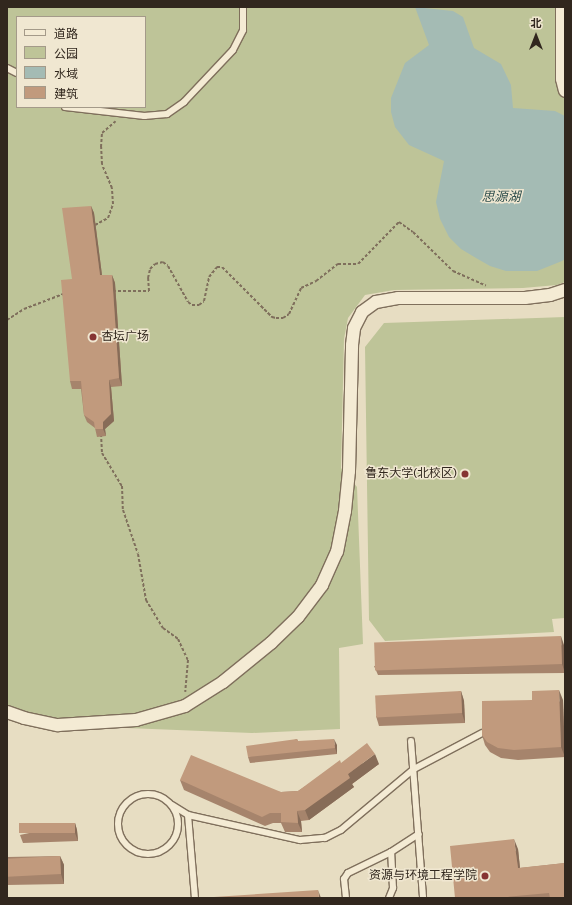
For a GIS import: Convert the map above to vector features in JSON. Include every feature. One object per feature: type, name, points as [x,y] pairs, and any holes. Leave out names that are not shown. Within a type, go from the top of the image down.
[{"type":"street","points":[[562,7],[562,79],[565,90]]},
{"type":"street","points":[[7,712],[24,718],[58,725],[136,720],[185,706],[223,682],[271,643],[298,617],[322,585],[337,552],[345,512],[349,471],[352,346],[354,328],[362,312],[376,302],[398,298],[525,298],[550,295],[565,290]]},
{"type":"lane","points":[[73,108],[144,116],[167,114],[184,102],[233,50],[244,30],[243,7]]},
{"type":"lane","points":[[7,68],[16,72]]},
{"type":"lane","points":[[172,805],[176,812],[179,826],[170,845],[158,853],[143,854],[130,848],[125,843],[121,837],[118,823],[119,816],[127,803],[139,796],[154,795],[160,797],[188,815],[300,840],[325,838],[341,830],[414,769],[482,733]]},
{"type":"lane","points":[[412,741],[423,898]]},
{"type":"lane","points":[[188,815],[195,898]]},
{"type":"lane","points":[[346,898],[344,879],[348,873],[391,852],[419,834]]},
{"type":"lane","points":[[389,898],[393,888],[391,852]]},
{"type":"path","points":[[95,225],[108,218],[113,204],[112,188],[102,164],[102,133],[124,114]]},
{"type":"path","points":[[112,291],[149,291],[148,278],[150,269],[155,264],[162,262],[168,266],[188,302],[192,305],[199,305],[204,301],[208,277],[217,267],[222,267],[272,317],[283,318],[289,314],[301,288],[316,281],[338,264],[358,264],[399,222],[413,232],[452,271],[488,286]]},
{"type":"path","points":[[7,320],[24,310],[55,296],[68,293]]},
{"type":"path","points":[[101,427],[102,453],[122,486],[123,510],[138,554],[146,600],[163,628],[178,639],[188,660],[185,706]]},
{"type":"green space","points":[[7,7],[565,7],[565,282],[557,285],[523,288],[394,290],[365,295],[348,318],[344,339],[341,468],[357,487],[363,644],[339,648],[340,729],[252,733],[127,728],[50,722],[7,705]]},
{"type":"green space","points":[[565,317],[565,618],[552,619],[554,632],[385,641],[369,620],[365,347],[384,323]]},
{"type":"water","name":"思源湖","points":[[415,7],[453,11],[463,17],[474,48],[501,64],[511,85],[513,108],[555,111],[565,116],[565,259],[562,261],[537,271],[506,271],[490,266],[476,258],[461,249],[449,237],[440,219],[436,202],[444,161],[409,145],[395,127],[391,112],[391,98],[405,63],[429,45]]},
{"type":"building","name":"杏坛广场","points":[[91,206],[100,275],[112,275],[119,378],[109,380],[111,414],[103,422],[103,429],[95,429],[94,422],[84,415],[81,381],[70,381],[61,280],[72,279],[62,208]]},
{"type":"building","points":[[561,636],[562,664],[375,671],[374,643]]},
{"type":"building","points":[[559,690],[561,747],[514,750],[498,748],[487,742],[482,735],[482,701],[532,700],[532,691]]},
{"type":"building","points":[[461,691],[462,713],[376,717],[375,696]]},
{"type":"building","points":[[297,739],[298,741],[334,739],[335,748],[248,757],[246,746]]},
{"type":"building","points":[[367,743],[375,754],[348,774],[350,778],[305,810],[297,811],[298,823],[281,822],[281,813],[270,813],[262,817],[180,780],[191,755],[281,792],[298,791],[340,760],[341,763]]},
{"type":"building","points":[[19,823],[75,823],[75,833],[19,833]]},
{"type":"building","name":"资源与环境工程学院","points":[[514,839],[518,868],[565,863],[565,897],[550,898],[549,893],[496,898],[455,898],[450,846]]},
{"type":"building","points":[[60,856],[61,874],[8,877],[7,859]]},
{"type":"building","points":[[318,890],[319,898],[214,898],[214,897]]},
{"type":"place","name":"杏坛广场","points":[[93,337]]},
{"type":"place","name":"鲁东大学(北校区)","points":[[465,474]]},
{"type":"place","name":"资源与环境工程学院","points":[[485,876]]}]
